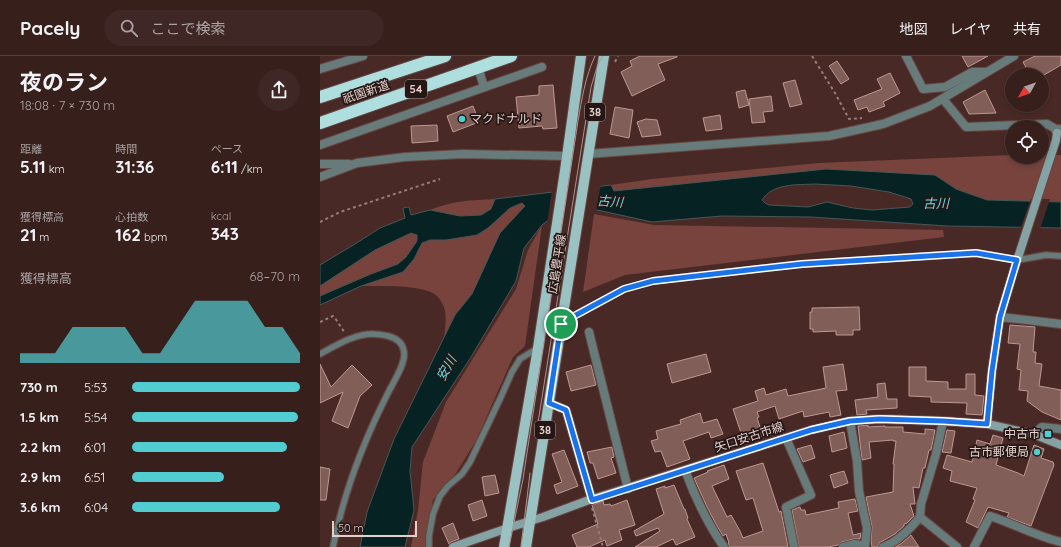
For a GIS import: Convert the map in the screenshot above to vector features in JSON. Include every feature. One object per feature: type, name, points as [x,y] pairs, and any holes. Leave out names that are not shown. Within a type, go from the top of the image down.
[{"type":"highway","name":"祇園新道","points":[[320,98],[445,56]]},
{"type":"highway","name":"祇園新道","points":[[320,123],[511,56]]},
{"type":"main road","name":"広島豊平線","points":[[504,547],[538,348],[581,56]]},
{"type":"main road","name":"広島豊平線","points":[[526,547],[604,56]]},
{"type":"main road","points":[[987,424],[992,371],[1000,317],[1057,132]]},
{"type":"main road","name":"矢口安古市線","points":[[453,547],[591,500],[811,430],[850,421],[879,419],[987,424],[1033,434],[1061,445]]},
{"type":"street","points":[[320,69],[363,56]]},
{"type":"street","points":[[906,56],[923,89],[945,87],[972,72],[986,72]]},
{"type":"street","points":[[588,154],[829,136],[883,124],[930,106],[1014,56]]},
{"type":"street","points":[[320,145],[542,67]]},
{"type":"street","points":[[478,68],[484,87]]},
{"type":"street","points":[[943,99],[966,128],[1047,124],[1057,132]]},
{"type":"street","points":[[320,164],[356,164],[405,157],[463,154],[567,156]]},
{"type":"street","points":[[320,177],[356,164]]},
{"type":"street","points":[[1000,317],[1061,324]]},
{"type":"street","points":[[589,332],[628,489]]},
{"type":"street","points":[[549,403],[566,410],[591,500]]},
{"type":"street","points":[[842,547],[855,544],[865,546],[867,528],[859,491],[857,461],[850,421]]},
{"type":"street","points":[[883,547],[889,545],[910,528],[920,517],[921,504],[936,454],[943,421]]},
{"type":"street","points":[[1033,434],[1042,427],[1061,429]]},
{"type":"street","points":[[786,438],[811,495],[786,507],[794,547]]},
{"type":"street","points":[[685,470],[696,497],[724,547]]},
{"type":"street","points":[[974,547],[990,516],[1035,534],[1061,542]]},
{"type":"street","points":[[920,517],[957,547]]},
{"type":"lane","points":[[561,324],[624,289],[653,281],[802,264],[976,253],[1029,258],[1061,256]]},
{"type":"lane","points":[[320,354],[349,339],[361,335],[374,334],[395,338],[401,343],[404,351],[403,361],[359,455],[346,492],[333,547]]},
{"type":"lane","points":[[429,547],[433,514],[440,496],[448,486],[462,474],[470,462],[512,372],[520,359],[538,348]]},
{"type":"path","points":[[614,62],[618,56]]},
{"type":"path","points":[[812,56],[835,93],[849,120],[867,117]]},
{"type":"path","points":[[320,222],[340,212],[440,179]]},
{"type":"path","points":[[320,322],[332,316],[335,318],[349,339]]},
{"type":"path","points":[[591,500],[604,547]]},
{"type":"shaded area","points":[[1005,155],[1005,164],[1049,164],[1049,155],[1061,155],[1061,202],[987,200],[956,189],[935,175],[826,169],[614,191],[611,185],[652,179],[819,163]]},
{"type":"shaded area","points":[[495,199],[491,209],[482,215],[460,216],[430,210],[454,203]]},
{"type":"shaded area","points":[[522,203],[525,206],[500,233],[472,294],[455,315],[444,338],[446,318],[444,307],[438,297],[431,292],[401,286],[361,286],[403,272],[414,259],[422,243],[430,240],[446,240],[477,235],[488,228],[510,208]]},
{"type":"shaded area","points":[[594,214],[654,225],[943,230],[944,237],[625,275],[583,292]]},
{"type":"shaded area","points":[[542,225],[525,346],[513,357],[476,441],[456,473],[433,500],[425,547],[411,547],[418,510],[423,462],[446,402],[516,289],[528,250]]},
{"type":"shaded area","points":[[411,233],[417,235],[417,241],[406,257],[398,264],[320,296],[320,286],[375,250]]},
{"type":"water","name":"古川","points":[[826,169],[935,175],[956,189],[987,200],[1061,202],[1061,228],[947,226],[811,217],[722,216],[652,222],[579,206],[562,210],[542,225],[524,248],[516,281],[471,357],[412,447],[410,471],[414,510],[405,547],[360,547],[367,512],[394,439],[455,315],[472,294],[500,233],[525,206],[522,203],[510,208],[488,228],[477,235],[446,240],[430,240],[422,243],[414,259],[403,272],[361,286],[320,305],[320,296],[398,264],[406,257],[417,241],[417,235],[411,233],[375,250],[320,286],[320,265],[380,228],[405,218],[403,208],[409,207],[411,215],[430,210],[460,216],[481,215],[491,209],[495,199],[611,185],[614,191]],"holes":[[[815,184],[851,186],[889,192],[911,199],[913,204],[910,207],[872,210],[853,208],[827,202],[808,207],[769,205],[762,200],[772,190],[786,186]]]},
{"type":"pier","points":[[601,184],[596,212],[579,208],[562,212],[547,224],[552,190]]},
{"type":"pier","points":[[1031,199],[1050,199],[1040,229],[1020,229]]},
{"type":"building","points":[[640,56],[677,57],[658,64],[665,80],[632,96],[621,72],[632,66],[630,61]]},
{"type":"building","points":[[962,56],[988,56],[968,67]]},
{"type":"building","points":[[1035,56],[1061,56],[1061,65],[1049,72],[1049,68],[1026,68],[1023,62]]},
{"type":"building","points":[[837,61],[849,79],[841,84],[829,66]]},
{"type":"building","points":[[890,73],[900,93],[883,102],[885,106],[869,112],[867,107],[858,110],[854,100],[882,89],[877,79]]},
{"type":"building","points":[[795,80],[802,104],[790,107],[783,83]]},
{"type":"building","points":[[553,85],[557,128],[543,129],[542,126],[519,128],[516,97],[539,95],[539,86]]},
{"type":"building","points":[[745,90],[749,105],[739,108],[736,92]]},
{"type":"building","points":[[985,90],[996,113],[969,114],[963,102]]},
{"type":"building","points":[[771,96],[773,111],[763,112],[765,122],[752,123],[749,99]]},
{"type":"building","points":[[473,106],[479,122],[453,132],[447,116]]},
{"type":"building","points":[[615,107],[633,110],[629,138],[610,134]]},
{"type":"building","points":[[720,115],[722,129],[706,131],[703,118]]},
{"type":"building","points":[[646,119],[657,120],[661,135],[642,137],[637,122]]},
{"type":"building","points":[[437,125],[438,141],[412,143],[411,126]]},
{"type":"building","points":[[859,307],[860,330],[853,330],[853,335],[836,335],[836,331],[813,332],[813,329],[810,329],[810,312],[812,312],[812,308]]},
{"type":"building","points":[[1010,325],[1035,327],[1033,352],[1036,352],[1035,363],[1042,364],[1039,386],[1061,390],[1061,420],[1042,412],[1027,401],[1028,391],[1019,390],[1021,370],[1017,369],[1020,344],[1008,343]]},
{"type":"building","points":[[706,354],[711,372],[672,383],[667,364]]},
{"type":"building","points":[[320,364],[331,387],[352,365],[372,385],[360,396],[348,428],[332,421],[343,392],[320,403]]},
{"type":"building","points":[[843,364],[847,390],[836,391],[841,415],[830,417],[829,412],[804,417],[803,411],[779,419],[775,406],[757,412],[759,417],[757,418],[763,436],[744,442],[733,409],[758,401],[755,391],[764,388],[766,395],[786,389],[788,396],[826,388],[823,367]]},
{"type":"building","points":[[591,365],[596,385],[571,391],[566,372]]},
{"type":"building","points":[[909,367],[926,367],[926,381],[948,382],[948,389],[966,389],[966,374],[975,374],[975,395],[984,396],[982,415],[966,414],[967,403],[931,402],[931,397],[909,396]]},
{"type":"building","points":[[885,383],[887,399],[897,399],[897,408],[866,410],[867,414],[857,415],[855,400],[878,397],[877,384]]},
{"type":"building","points":[[700,413],[703,423],[717,419],[723,434],[711,438],[709,432],[683,441],[690,459],[667,467],[661,451],[655,452],[651,441],[658,439],[656,431],[681,424],[680,420]]},
{"type":"building","points":[[868,425],[868,427],[903,427],[903,432],[925,434],[925,429],[935,430],[931,450],[929,450],[925,468],[923,468],[919,488],[913,487],[915,504],[910,504],[914,516],[895,534],[879,543],[878,547],[872,547],[872,527],[866,497],[893,492],[893,464],[896,441],[869,442],[871,458],[862,460],[858,426]]},
{"type":"building","points":[[947,430],[955,431],[951,453],[942,452]]},
{"type":"building","points":[[844,432],[847,448],[832,452],[829,436]]},
{"type":"building","points":[[993,435],[1003,438],[996,465],[1024,476],[1034,445],[1044,449],[1041,458],[1053,462],[1054,465],[1031,526],[1007,517],[1009,513],[988,507],[978,528],[966,522],[975,500],[973,499],[977,488],[950,481],[952,471],[943,468],[947,455],[972,462],[977,440],[990,444]]},
{"type":"building","points":[[811,445],[815,458],[803,462],[797,449]]},
{"type":"building","points":[[612,447],[614,457],[611,458],[616,473],[598,479],[593,463],[590,463],[587,452]]},
{"type":"building","points":[[564,450],[578,486],[557,494],[554,485],[562,482],[552,454]]},
{"type":"building","points":[[763,463],[779,512],[781,511],[788,547],[729,547],[726,534],[723,536],[717,526],[694,478],[708,472],[707,471],[724,465],[729,479],[712,486],[727,517],[731,515],[743,538],[763,531],[753,498],[746,500],[736,471]]},
{"type":"building","points":[[320,467],[330,469],[326,500],[320,500]]},
{"type":"building","points":[[844,471],[848,483],[834,488],[830,475]]},
{"type":"building","points":[[495,475],[499,493],[485,496],[482,477]]},
{"type":"building","points":[[674,485],[685,509],[687,519],[695,537],[676,545],[673,539],[656,547],[635,547],[660,531],[658,528],[636,536],[634,531],[664,514],[656,489]]},
{"type":"building","points":[[855,499],[858,511],[848,513],[853,535],[861,533],[860,539],[842,542],[838,545],[828,547],[799,547],[792,510],[800,507],[801,510],[805,510],[806,515],[839,508],[838,502]]},
{"type":"building","points":[[482,500],[487,516],[473,521],[468,505]]},
{"type":"building","points":[[627,500],[635,525],[619,530],[622,540],[607,546],[605,540],[589,547],[577,547],[572,535],[598,524],[592,505],[603,501],[604,505],[610,504],[611,506]]},
{"type":"building","points":[[453,523],[459,539],[449,544],[442,528]]},
{"type":"building","points":[[911,535],[919,547],[895,547],[902,543]]},
{"type":"tram line","points":[[509,547],[523,479],[582,96],[595,56]]},
{"type":"tram line","points":[[537,429],[591,87],[598,64],[603,56]]},
{"type":"tram line","points":[[521,547],[530,473]]},
{"type":"place","name":"マクドナルド","points":[[462,119]]},
{"type":"place","name":"中古市","points":[[1048,434]]},
{"type":"place","name":"古市郵便局","points":[[1037,452]]},
{"type":"route","points":[[976,253],[1017,260],[1000,317],[992,371],[987,424],[879,419],[850,421],[811,430],[592,500],[566,410],[549,403],[561,324],[624,289],[653,281],[802,264],[976,253]]},
{"type":"water label","name":"安川","points":[[446,368]]}]
